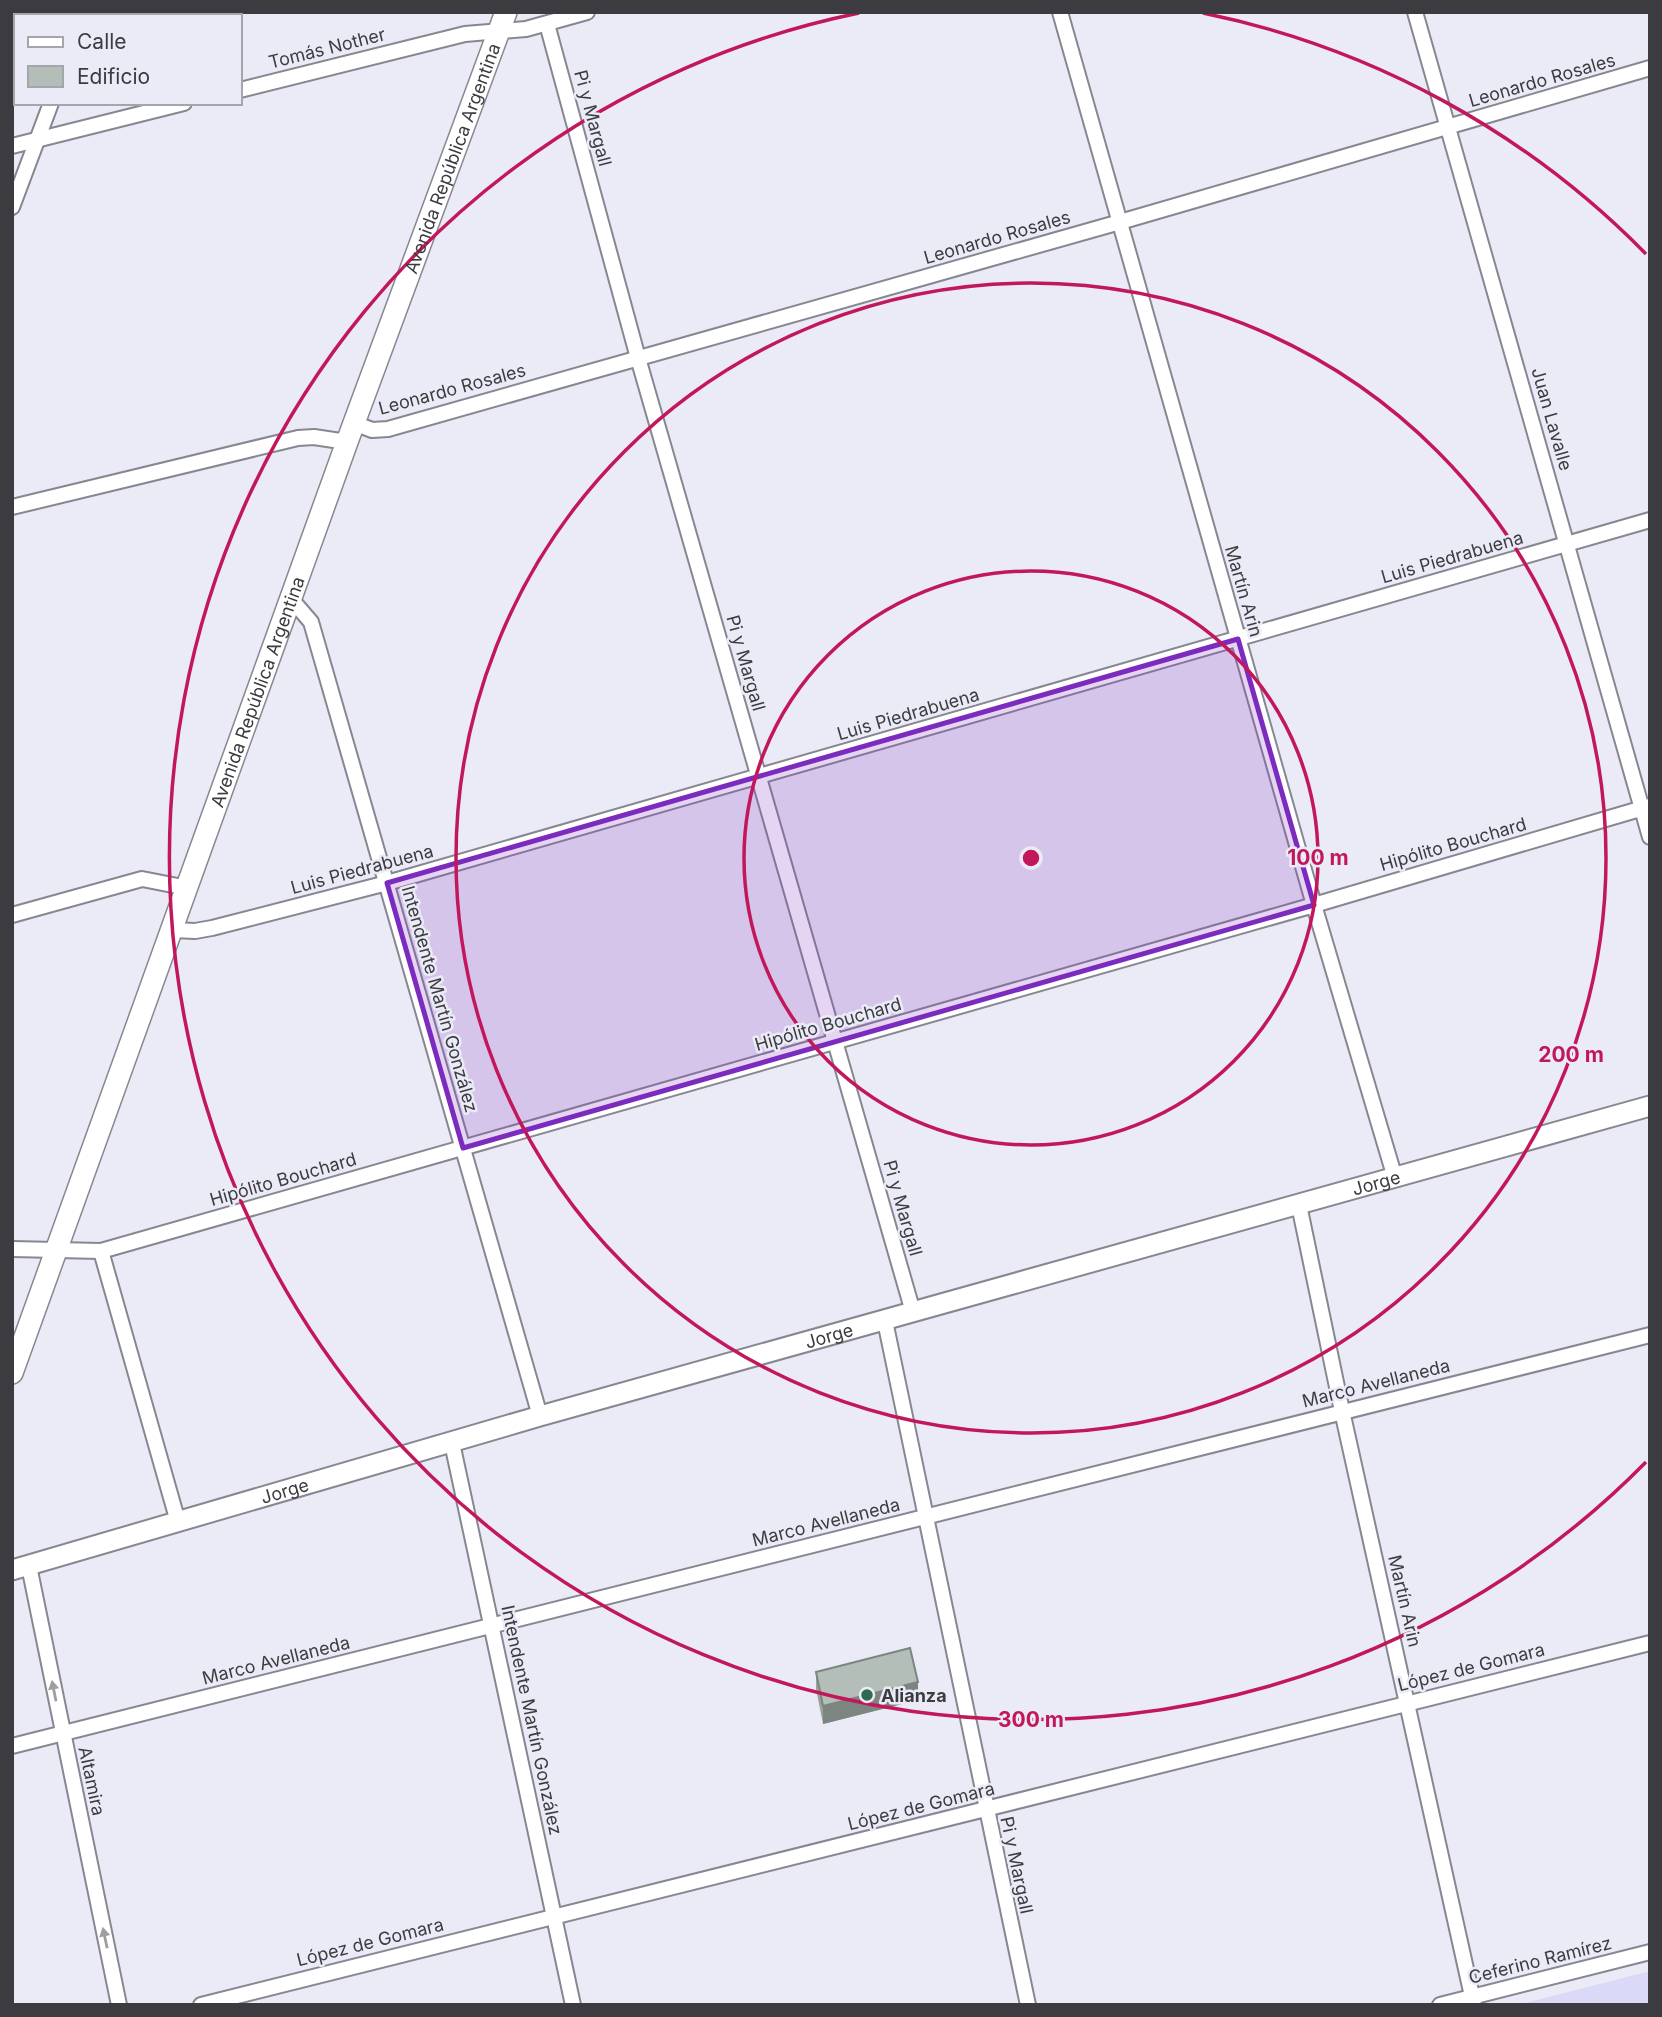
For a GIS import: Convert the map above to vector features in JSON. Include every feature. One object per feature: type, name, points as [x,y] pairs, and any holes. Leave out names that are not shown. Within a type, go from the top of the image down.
[{"type":"main road","name":"Avenida República Argentina","points":[[12,1373],[502,22]]},
{"type":"street","name":"Tomás Nother","points":[[242,90],[465,34],[502,22],[526,29],[587,12]]},
{"type":"street","name":"Martín Arin","points":[[1060,12],[1314,905],[1395,1178]]},
{"type":"street","name":"Juan Lavalle","points":[[1415,12],[1646,807],[1650,838]]},
{"type":"street","name":"Pi y Margall","points":[[547,24],[638,358],[913,1312]]},
{"type":"street","name":"Leonardo Rosales","points":[[12,507],[298,438],[388,429],[1449,128],[1650,68]]},
{"type":"street","points":[[12,207],[50,105]]},
{"type":"street","points":[[12,146],[176,105]]},
{"type":"street","name":"Luis Piedrabuena","points":[[173,930],[195,931],[212,928],[387,883],[1650,520]]},
{"type":"street","name":"Intendente Martín González","points":[[292,600],[312,622],[540,1416]]},
{"type":"street","name":"Hipólito Bouchard","points":[[12,1249],[101,1251],[1314,905],[1646,807]]},
{"type":"street","points":[[12,915],[142,879],[188,888]]},
{"type":"street","name":"Jorge","points":[[20,1568],[540,1416],[1650,1106]]},
{"type":"street","name":"Martín Arin","points":[[1300,1205],[1342,1411],[1473,2001]]},
{"type":"street","points":[[101,1251],[178,1522]]},
{"type":"street","name":"Pi y Margall","points":[[885,1321],[985,1810],[1028,2005]]},
{"type":"street","name":"Marco Avellaneda","points":[[12,1746],[1650,1335]]},
{"type":"street","name":"Intendente Martín González","points":[[452,1443],[573,2005]]},
{"type":"street","name":"Altamira","points":[[20,1568],[62,1733],[119,2005]]},
{"type":"street","name":"López de Gomara","points":[[201,2005],[1650,1643]]},
{"type":"street","name":"Ceferino Ramírez","points":[[1440,2005],[1473,2001],[1650,1952]]},
{"type":"highlighted area","points":[[1238,639],[1314,905],[463,1148],[387,883]]},
{"type":"shaded area","points":[[1650,1971],[1650,2005],[1517,2005]]},
{"type":"building","points":[[910,1648],[918,1682],[823,1706],[816,1672]]},
{"type":"place","name":"Alianza","points":[[867,1695]]}]
